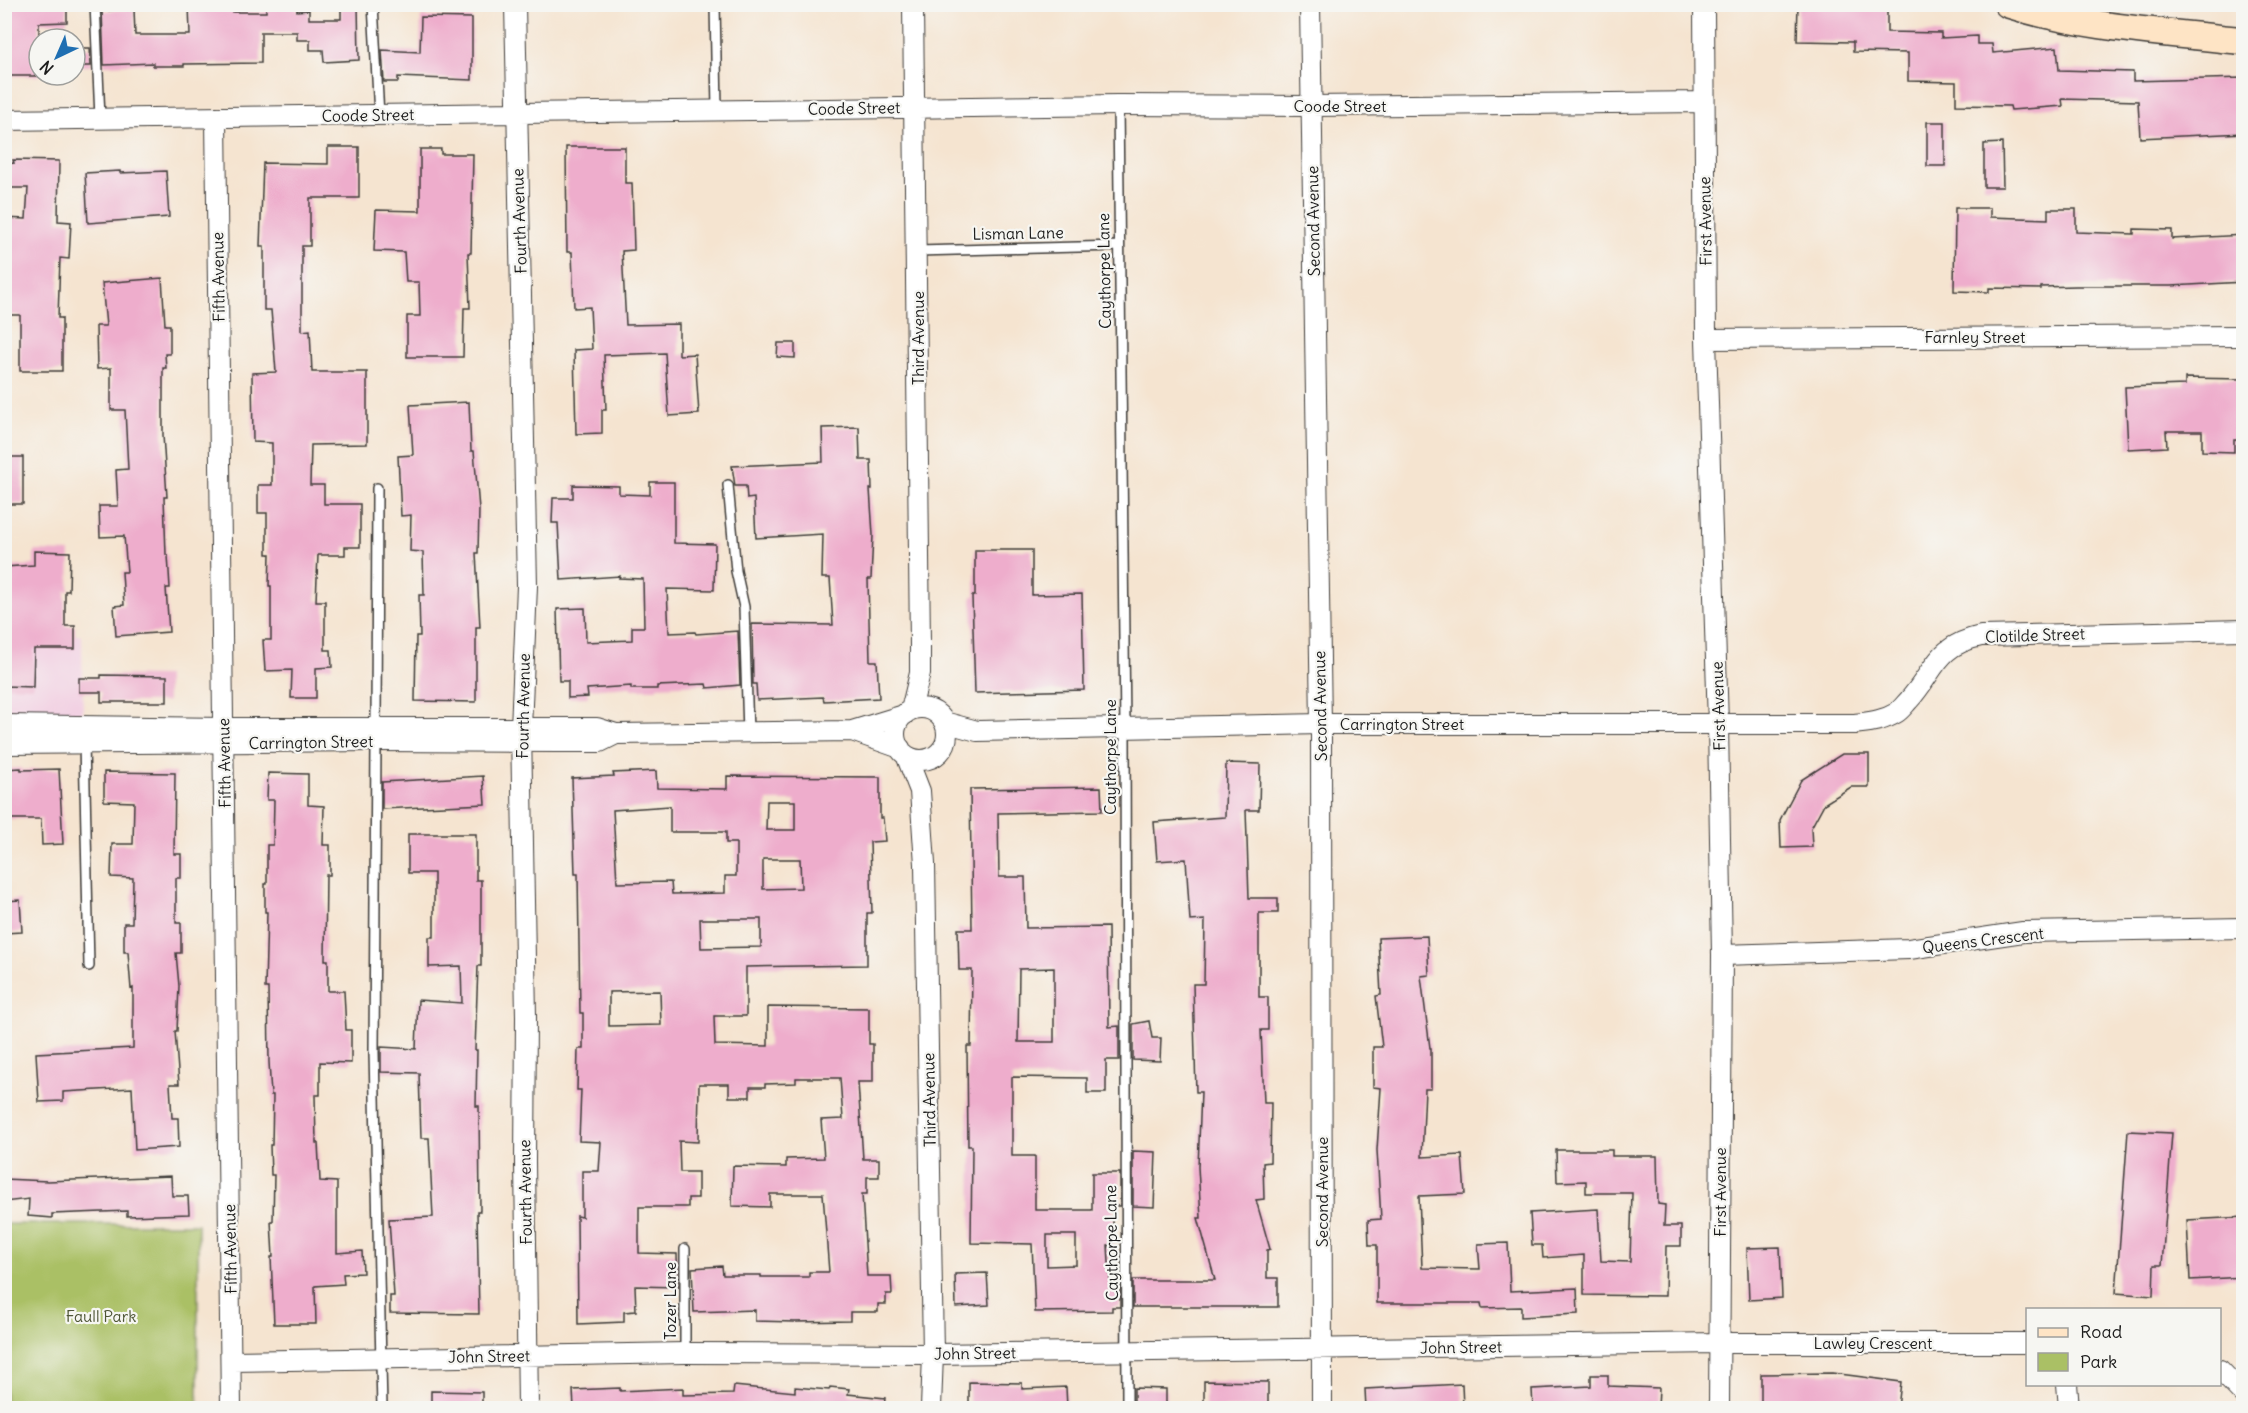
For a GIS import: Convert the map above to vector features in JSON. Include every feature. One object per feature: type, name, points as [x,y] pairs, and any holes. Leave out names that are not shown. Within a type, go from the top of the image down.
[{"type":"street","name":"Fourth Avenue","points":[[515,4],[526,462],[527,586],[521,735],[526,1017],[524,1097],[528,1408]]},
{"type":"street","name":"Third Avenue","points":[[913,4],[922,714]]},
{"type":"street","name":"Second Avenue","points":[[1310,4],[1321,724],[1322,1408]]},
{"type":"street","name":"First Avenue","points":[[1704,4],[1706,339],[1718,724],[1722,955],[1719,1408]]},
{"type":"street","points":[[2008,4],[2034,13],[2108,25],[2244,41]]},
{"type":"street","points":[[2090,4],[2117,10],[2244,23]]},
{"type":"street","name":"Coode Street","points":[[4,120],[913,107],[1703,102]]},
{"type":"street","name":"Fifth Avenue","points":[[216,117],[231,1408]]},
{"type":"street","name":"Farnley Street","points":[[1706,339],[2244,336]]},
{"type":"street","name":"Clotilde Street","points":[[1718,724],[1855,724],[1879,721],[1898,712],[1915,694],[1930,670],[1948,648],[1963,640],[1981,636],[2244,630]]},
{"type":"street","points":[[922,714],[947,730],[937,753],[922,759],[903,751],[896,735],[899,721],[922,714]]},
{"type":"street","name":"Carrington Street","points":[[4,744],[84,743],[224,736],[376,734],[521,735],[600,742],[616,734],[852,731],[922,714],[977,731],[1321,724],[1718,724]]},
{"type":"street","name":"Carrington Street","points":[[4,725],[224,736]]},
{"type":"street","name":"Carrington Street","points":[[852,731],[903,751]]},
{"type":"street","name":"Carrington Street","points":[[937,753],[977,731]]},
{"type":"street","name":"Third Avenue","points":[[903,751],[920,791],[925,864],[933,1354],[931,1408]]},
{"type":"street","name":"Third Avenue","points":[[920,791],[937,753]]},
{"type":"street","name":"Queens Crescent","points":[[1722,955],[1909,950],[2023,932],[2244,928]]},
{"type":"street","name":"John Street","points":[[232,1361],[685,1353],[933,1354],[1719,1343]]},
{"type":"street","name":"Lawley Crescent","points":[[1719,1343],[2026,1343]]},
{"type":"street","points":[[2221,1371],[2244,1395]]},
{"type":"street","points":[[2067,1386],[2069,1408]]},
{"type":"lane","points":[[95,4],[100,118]]},
{"type":"lane","points":[[372,4],[380,116]]},
{"type":"lane","points":[[715,4],[717,110]]},
{"type":"lane","name":"Caythorpe Lane","points":[[1118,105],[1125,728],[1127,1408]]},
{"type":"lane","name":"Lisman Lane","points":[[917,251],[1119,246]]},
{"type":"lane","points":[[728,485],[736,571],[744,607],[748,733]]},
{"type":"lane","points":[[377,488],[374,1052],[382,1408]]},
{"type":"lane","points":[[84,743],[89,966]]},
{"type":"lane","name":"Tozer Lane","points":[[685,1249],[685,1353]]},
{"type":"shaded area","points":[[82,635],[83,717],[5,717],[4,636]]},
{"type":"green space","name":"Faull Park","points":[[4,1224],[198,1224],[198,1408],[5,1408]]},
{"type":"building","points":[[4,4],[67,4],[67,22],[39,23],[39,27],[27,27],[27,76],[4,76]]},
{"type":"building","points":[[189,4],[233,4],[233,12],[266,12],[266,4],[296,4],[297,11],[309,10],[309,19],[341,19],[341,4],[358,4],[359,60],[324,62],[323,50],[310,50],[310,40],[297,40],[297,32],[261,32],[261,63],[184,64],[184,66],[153,66],[153,63],[104,65],[102,11],[134,9],[135,35],[190,35]]},
{"type":"building","points":[[1798,4],[1887,4],[1887,32],[1941,33],[1941,38],[1977,36],[1977,44],[1992,44],[1993,53],[2057,47],[2059,70],[2133,72],[2133,81],[2244,78],[2244,133],[2140,138],[2138,101],[2062,99],[2063,106],[2011,110],[2010,106],[1956,105],[1956,82],[1908,81],[1908,53],[1853,52],[1853,42],[1797,41]]},
{"type":"building","points":[[421,17],[472,18],[472,80],[398,77],[398,82],[384,82],[382,50],[420,52]]},
{"type":"building","points":[[87,48],[90,48],[91,66],[87,66]]},
{"type":"building","points":[[1927,122],[1945,122],[1945,166],[1927,166]]},
{"type":"building","points":[[2002,143],[2003,187],[1984,187],[1984,144]]},
{"type":"building","points":[[328,147],[359,147],[359,198],[310,198],[310,246],[302,246],[302,331],[310,330],[312,372],[367,372],[367,444],[311,445],[310,485],[324,485],[324,504],[360,504],[360,547],[345,547],[345,555],[318,555],[316,601],[325,601],[325,650],[331,650],[332,667],[316,668],[316,698],[291,698],[292,670],[265,671],[263,640],[271,640],[270,554],[267,554],[267,513],[258,513],[258,485],[272,485],[272,443],[253,442],[252,373],[276,372],[271,310],[264,310],[264,246],[260,246],[263,163],[328,164]]},
{"type":"building","points":[[566,147],[625,147],[625,183],[632,183],[634,250],[622,251],[626,325],[679,324],[679,355],[695,354],[699,414],[669,416],[665,353],[604,355],[606,410],[602,410],[602,433],[576,434],[574,350],[592,349],[590,307],[574,308],[572,252],[567,252]]},
{"type":"building","points":[[420,149],[441,149],[441,154],[473,154],[471,253],[468,253],[470,308],[464,308],[463,357],[407,357],[407,316],[420,316],[419,282],[406,282],[404,252],[374,251],[376,210],[420,211]]},
{"type":"building","points":[[13,160],[59,161],[58,221],[71,222],[69,259],[60,258],[58,318],[62,318],[62,371],[20,371],[20,315],[4,315],[4,218],[26,219],[28,188],[4,188],[4,164],[14,163]]},
{"type":"building","points":[[120,171],[120,173],[166,171],[169,217],[88,223],[85,173]]},
{"type":"building","points":[[1955,208],[1990,208],[1990,217],[2048,219],[2048,209],[2076,209],[2076,232],[2134,234],[2134,229],[2172,230],[2172,239],[2244,235],[2244,282],[2171,286],[1989,288],[1989,292],[1954,291]]},
{"type":"building","points":[[162,278],[165,325],[170,325],[170,354],[165,354],[166,368],[163,368],[163,435],[167,497],[164,497],[166,555],[168,555],[170,588],[166,588],[169,632],[116,636],[114,606],[124,605],[122,572],[127,572],[124,536],[100,537],[99,506],[118,506],[116,470],[128,469],[125,410],[111,410],[111,368],[97,369],[96,326],[106,326],[102,283]]},
{"type":"building","points":[[778,343],[795,343],[795,358],[777,357]]},
{"type":"building","points":[[2185,378],[2244,379],[2244,440],[2234,440],[2234,452],[2202,451],[2202,431],[2166,431],[2167,447],[2128,449],[2125,387],[2185,385]]},
{"type":"building","points":[[469,402],[471,451],[474,451],[479,509],[478,553],[476,553],[480,627],[476,627],[476,702],[415,701],[416,636],[420,636],[419,595],[424,595],[423,552],[410,551],[411,515],[401,516],[398,456],[413,455],[410,405]]},
{"type":"building","points":[[859,427],[860,460],[871,460],[873,535],[871,579],[868,579],[870,661],[877,661],[879,698],[824,701],[823,697],[757,700],[756,684],[753,684],[752,624],[833,625],[830,578],[822,578],[823,534],[756,538],[754,498],[747,499],[746,486],[735,486],[732,466],[823,462],[822,428]]},
{"type":"building","points":[[4,457],[23,457],[23,504],[4,504]]},
{"type":"building","points":[[650,482],[674,482],[674,543],[715,544],[714,590],[667,589],[669,633],[738,631],[740,685],[707,688],[706,684],[657,686],[657,689],[631,689],[631,686],[587,689],[588,697],[568,698],[568,681],[559,681],[557,609],[585,608],[586,642],[632,640],[632,627],[644,627],[643,579],[619,578],[620,576],[561,580],[558,523],[552,523],[553,498],[573,498],[573,485],[619,486],[619,494],[650,495]]},
{"type":"building","points":[[975,550],[1032,550],[1032,595],[1082,594],[1084,690],[975,693],[972,596],[975,596]]},
{"type":"building","points":[[34,551],[70,552],[69,591],[65,591],[65,626],[75,626],[75,649],[34,649],[33,687],[4,686],[4,567],[34,565]]},
{"type":"building","points":[[101,675],[167,676],[167,702],[101,702],[101,692],[79,692],[79,678],[101,678]]},
{"type":"building","points":[[1842,754],[1869,754],[1869,787],[1851,787],[1824,804],[1811,828],[1812,847],[1781,848],[1780,820],[1801,780]]},
{"type":"building","points":[[1226,763],[1260,764],[1259,810],[1246,810],[1249,898],[1278,898],[1278,913],[1259,913],[1259,997],[1268,997],[1268,1030],[1261,1030],[1264,1103],[1271,1103],[1270,1162],[1263,1163],[1264,1199],[1256,1200],[1270,1249],[1267,1250],[1267,1278],[1278,1278],[1278,1307],[1133,1307],[1133,1280],[1215,1280],[1198,1218],[1201,1218],[1198,1167],[1201,1092],[1196,1092],[1193,984],[1204,984],[1205,920],[1190,921],[1186,859],[1157,861],[1154,822],[1225,817]]},
{"type":"building","points":[[21,768],[21,770],[59,769],[63,844],[42,845],[41,819],[4,819],[4,769]]},
{"type":"building","points":[[656,771],[657,788],[727,789],[727,776],[880,777],[880,818],[883,818],[885,841],[870,842],[872,913],[867,913],[867,965],[746,967],[746,1016],[714,1016],[715,1045],[768,1046],[768,1007],[869,1008],[869,1044],[873,1044],[873,1082],[858,1082],[863,1159],[879,1159],[879,1177],[867,1177],[867,1194],[862,1194],[867,1276],[891,1276],[892,1294],[886,1294],[886,1304],[878,1304],[878,1312],[850,1312],[850,1321],[795,1322],[755,1321],[755,1310],[694,1312],[692,1268],[722,1266],[723,1275],[761,1275],[761,1277],[809,1277],[809,1272],[829,1272],[823,1194],[770,1194],[770,1207],[732,1206],[733,1166],[786,1167],[786,1159],[824,1158],[821,1120],[843,1119],[840,1078],[796,1078],[796,1083],[750,1087],[750,1097],[729,1097],[729,1084],[699,1084],[698,1142],[679,1141],[680,1172],[698,1172],[698,1198],[688,1198],[688,1207],[639,1207],[639,1253],[677,1254],[678,1287],[635,1286],[636,1311],[624,1312],[624,1322],[578,1324],[577,1216],[582,1217],[582,1171],[599,1171],[601,1142],[579,1141],[581,1090],[577,1090],[578,1049],[583,1049],[583,1013],[580,1013],[578,874],[575,874],[572,778],[614,776],[613,773]],"holes":[[[767,801],[795,801],[795,830],[766,830]],[[670,806],[670,832],[726,832],[726,843],[736,843],[736,876],[725,876],[725,893],[672,894],[671,882],[617,883],[613,810]],[[763,859],[800,859],[801,888],[763,889]],[[700,919],[761,919],[761,947],[701,948]],[[660,991],[661,1025],[609,1026],[609,992]]]},
{"type":"building","points":[[104,772],[175,773],[174,854],[181,854],[181,878],[176,878],[176,923],[181,923],[181,953],[176,953],[179,986],[177,1031],[175,1031],[179,1084],[170,1084],[172,1118],[178,1118],[179,1147],[135,1150],[132,1088],[63,1092],[63,1101],[39,1102],[36,1053],[133,1048],[133,988],[131,989],[128,952],[124,952],[124,923],[132,923],[133,878],[111,877],[112,844],[133,844],[134,802],[104,801]]},
{"type":"building","points":[[268,773],[308,774],[308,805],[324,806],[323,845],[330,845],[330,875],[326,875],[325,960],[328,960],[328,991],[344,991],[346,1030],[351,1030],[351,1063],[320,1062],[320,1095],[315,1095],[316,1143],[318,1143],[320,1181],[337,1182],[337,1253],[362,1251],[363,1273],[343,1274],[344,1284],[315,1286],[316,1324],[274,1324],[271,1221],[273,1221],[274,1175],[271,1175],[270,1145],[272,1145],[273,1095],[271,1095],[269,1062],[268,988],[265,988],[267,912],[265,912],[265,884],[267,884],[267,845],[273,845],[274,800],[267,800]]},
{"type":"building","points":[[483,776],[485,804],[382,809],[382,782]]},
{"type":"building","points":[[1101,787],[1102,811],[998,813],[999,877],[1025,877],[1026,928],[1108,927],[1109,1027],[1119,1026],[1119,1060],[1106,1060],[1106,1093],[1087,1093],[1087,1078],[1012,1077],[1012,1156],[1035,1156],[1035,1210],[1092,1210],[1092,1173],[1120,1173],[1120,1206],[1113,1206],[1113,1245],[1108,1245],[1110,1280],[1120,1280],[1120,1307],[1112,1307],[1112,1311],[1035,1312],[1032,1244],[971,1243],[972,1146],[968,1146],[967,1046],[971,1046],[972,970],[959,970],[958,929],[972,929],[970,789]],"holes":[[[1054,968],[1054,1042],[1018,1042],[1019,969]],[[1047,1235],[1076,1235],[1076,1265],[1047,1266]]]},
{"type":"building","points":[[408,834],[476,834],[476,880],[481,880],[481,966],[478,966],[475,1050],[477,1050],[476,1106],[479,1106],[480,1211],[477,1211],[479,1314],[390,1313],[390,1296],[394,1296],[389,1219],[433,1217],[429,1138],[421,1138],[419,1073],[381,1072],[381,1047],[416,1049],[418,1000],[462,1003],[461,966],[429,967],[429,937],[434,937],[434,873],[408,873]]},
{"type":"building","points":[[20,900],[22,932],[4,933],[4,901]]},
{"type":"building","points":[[1427,936],[1429,975],[1421,976],[1431,1048],[1431,1089],[1425,1089],[1422,1157],[1462,1155],[1465,1194],[1419,1196],[1422,1268],[1480,1269],[1478,1244],[1508,1243],[1510,1291],[1577,1288],[1578,1314],[1521,1317],[1521,1307],[1482,1308],[1481,1303],[1377,1303],[1377,1245],[1369,1245],[1368,1220],[1381,1219],[1377,1150],[1381,1088],[1373,1087],[1373,1047],[1382,1047],[1376,996],[1381,995],[1378,938]]},
{"type":"building","points":[[1149,1021],[1152,1038],[1161,1038],[1160,1061],[1133,1060],[1133,1024]]},
{"type":"building","points":[[2128,1131],[2172,1133],[2162,1265],[2154,1265],[2153,1296],[2116,1293]]},
{"type":"building","points":[[1556,1150],[1612,1150],[1612,1156],[1657,1156],[1658,1204],[1665,1205],[1664,1226],[1681,1226],[1681,1246],[1666,1246],[1665,1296],[1584,1295],[1584,1255],[1543,1258],[1542,1245],[1532,1245],[1530,1213],[1598,1209],[1601,1261],[1630,1262],[1632,1193],[1586,1193],[1586,1181],[1557,1182]]},
{"type":"building","points":[[1133,1151],[1156,1152],[1154,1207],[1133,1206]]},
{"type":"building","points":[[171,1176],[172,1196],[188,1196],[189,1214],[127,1216],[127,1211],[52,1214],[52,1218],[28,1216],[29,1199],[4,1202],[4,1179],[48,1181]]},
{"type":"building","points":[[2244,1217],[2244,1277],[2190,1280],[2187,1220]]},
{"type":"building","points":[[1780,1247],[1782,1298],[1749,1300],[1747,1248]]},
{"type":"building","points":[[987,1273],[989,1305],[956,1307],[955,1274]]},
{"type":"building","points":[[1832,1373],[1901,1382],[1898,1408],[1761,1408],[1761,1374]]},
{"type":"building","points":[[1591,1375],[1608,1375],[1608,1386],[1659,1388],[1658,1408],[1533,1408],[1532,1389],[1591,1386]]},
{"type":"building","points":[[1204,1381],[1268,1382],[1268,1408],[1204,1408]]},
{"type":"building","points":[[969,1382],[1022,1383],[1022,1389],[1066,1387],[1067,1408],[969,1408]]},
{"type":"building","points":[[1462,1384],[1463,1408],[1366,1408],[1365,1389]]},
{"type":"building","points":[[734,1386],[795,1392],[795,1387],[849,1389],[848,1394],[885,1398],[884,1408],[574,1408],[573,1390],[620,1388],[620,1391],[683,1388],[683,1395],[733,1394]]},
{"type":"building","points":[[1134,1388],[1166,1389],[1166,1408],[1134,1408]]},
{"type":"building","points":[[431,1391],[482,1392],[482,1408],[431,1408]]}]
